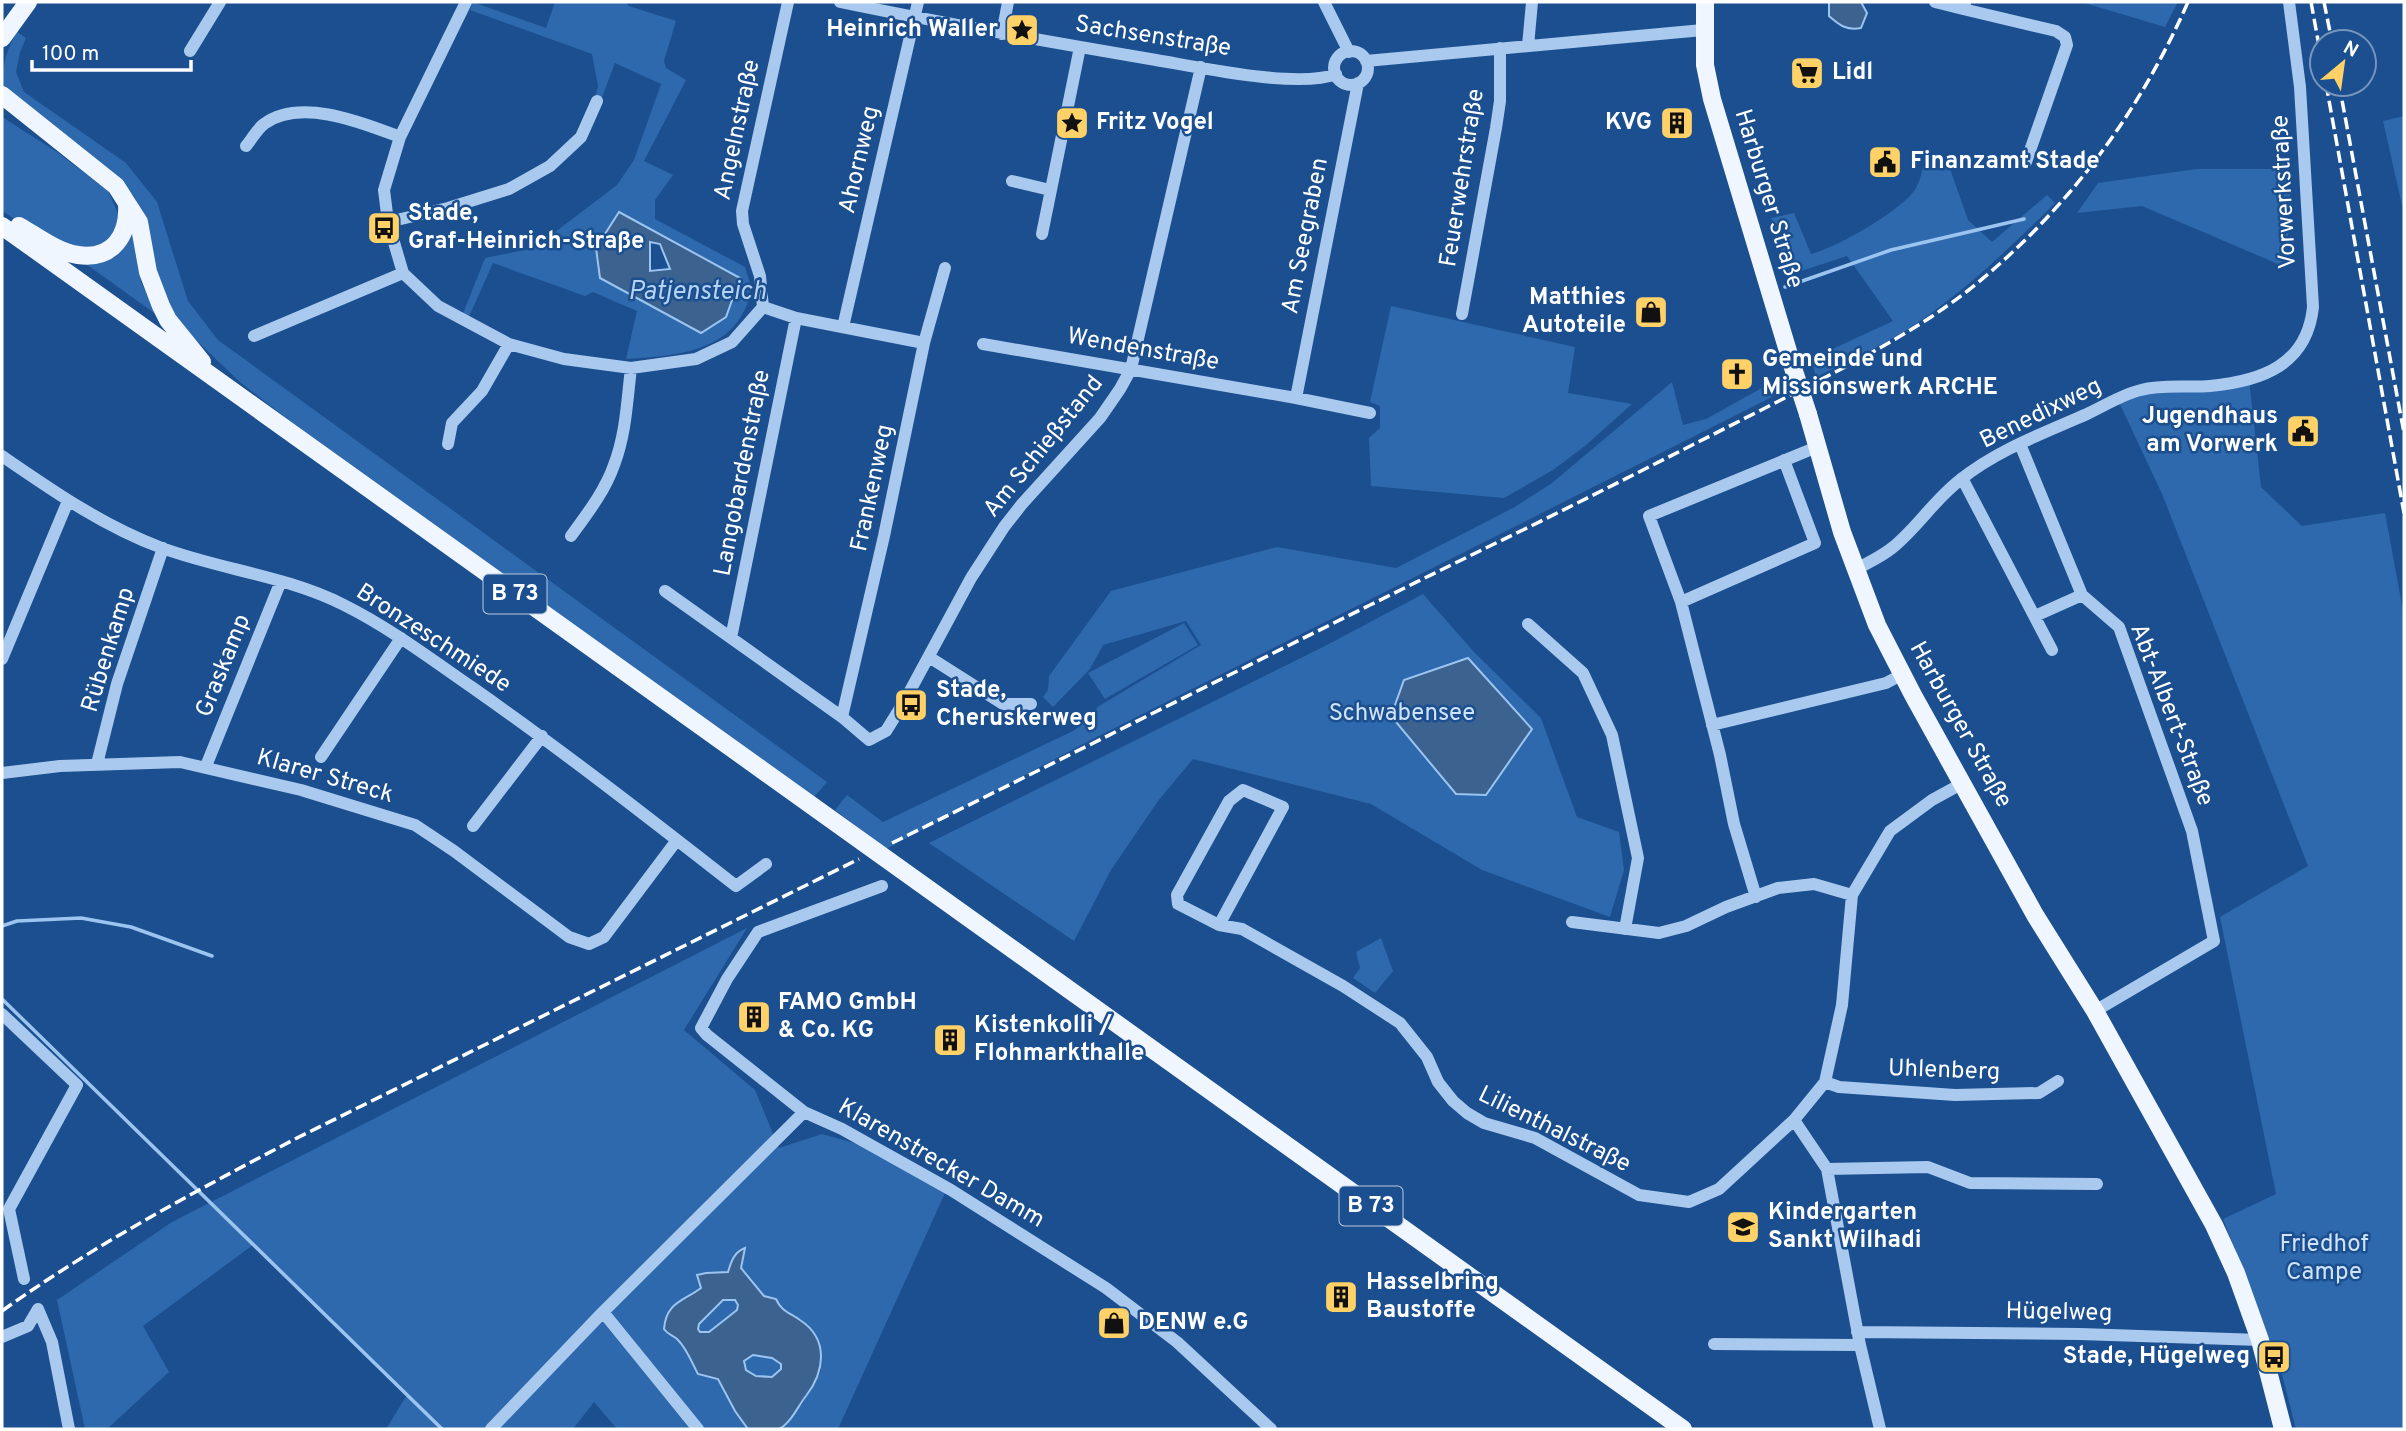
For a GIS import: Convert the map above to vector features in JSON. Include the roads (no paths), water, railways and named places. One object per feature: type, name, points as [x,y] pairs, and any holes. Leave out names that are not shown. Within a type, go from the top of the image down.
[{"type":"main road","points":[[2,38],[29,2]]},
{"type":"main road","name":"Harburger Straße","points":[[1705,2],[1705,65],[1712,99],[1855,570],[1877,625],[2035,915],[2095,1011],[2214,1225],[2236,1273],[2260,1340],[2283,1429]]},
{"type":"main road","points":[[2,95],[116,186],[139,222],[148,272],[168,320],[217,381]]},
{"type":"main road","points":[[2,108],[46,132]]},
{"type":"main road","points":[[2,224],[18,225],[66,251],[91,255],[118,243],[128,220],[127,204]]},
{"type":"main road","name":"B 73","points":[[2,224],[217,381],[1684,1429]]},
{"type":"street","points":[[190,51],[220,2]]},
{"type":"street","points":[[464,2],[401,137],[384,190],[388,222],[403,274],[438,306],[509,344],[564,359],[631,368],[696,359],[732,342],[763,307],[796,318],[924,343]]},
{"type":"street","name":"Angelnstraße","points":[[763,307],[760,276],[743,224],[742,211],[788,2]]},
{"type":"street","name":"Sachsenstraße","points":[[840,2],[1002,34],[1201,67],[1298,80],[1336,74]]},
{"type":"street","name":"Ahornweg","points":[[843,327],[918,2]]},
{"type":"street","points":[[1002,34],[1008,2]]},
{"type":"street","points":[[1324,2],[1349,51]]},
{"type":"street","points":[[1528,46],[1532,2]]},
{"type":"street","points":[[1935,2],[1964,5],[2056,31],[2065,37],[2067,45],[2026,162]]},
{"type":"street","name":"Vorwerkstraße","points":[[2279,368],[2300,350],[2311,326],[2313,307],[2300,87],[2289,2]]},
{"type":"street","points":[[1366,61],[1703,30]]},
{"type":"street","points":[[1042,234],[1080,47]]},
{"type":"street","name":"Feuerwehrstraße","points":[[1462,314],[1500,102],[1500,48]]},
{"type":"street","points":[[1349,51],[1359,53],[1366,61],[1368,72],[1358,83],[1342,82],[1336,74],[1337,60],[1349,51]]},
{"type":"street","name":"Am Schießstand","points":[[842,717],[869,740],[886,730],[971,578],[1004,527],[1021,504],[1100,418],[1131,369],[1201,67]]},
{"type":"street","name":"Am Seegraben","points":[[1296,398],[1358,83]]},
{"type":"street","points":[[388,222],[509,190],[550,166],[581,137],[597,101]]},
{"type":"street","points":[[246,146],[264,124],[293,111],[350,118],[401,137]]},
{"type":"street","points":[[1012,181],[1050,190]]},
{"type":"street","name":"Frankenweg","points":[[842,717],[884,536],[924,343],[945,268]]},
{"type":"street","points":[[254,336],[403,274]]},
{"type":"street","name":"Langobardenstraße","points":[[731,638],[796,318]]},
{"type":"street","points":[[448,444],[452,424],[482,391],[509,344]]},
{"type":"street","name":"Wendenstraße","points":[[983,344],[1296,398],[1370,414]]},
{"type":"street","points":[[572,536],[614,467],[623,436],[631,368]]},
{"type":"street","name":"Benedixweg","points":[[1855,570],[1891,549],[1930,507],[1962,478],[2020,444],[2141,390],[2210,386],[2249,379],[2279,368]]},
{"type":"street","name":"Abt-Albert-Straße","points":[[2020,444],[2082,595],[2119,627],[2192,831],[2214,941],[2095,1011]]},
{"type":"street","points":[[1756,897],[1734,824],[1681,603],[1650,516],[1817,447]]},
{"type":"street","name":"Bronzeschmiede","points":[[2,456],[68,501],[113,526],[163,548],[281,581],[343,604],[401,638],[542,736],[736,886],[766,863]]},
{"type":"street","points":[[1681,603],[1815,543],[1784,460]]},
{"type":"street","points":[[1962,478],[2052,650]]},
{"type":"street","points":[[2,659],[68,501]]},
{"type":"street","name":"Rübenkamp","points":[[97,764],[117,684],[163,548]]},
{"type":"street","name":"Graskamp","points":[[206,766],[281,581]]},
{"type":"street","points":[[665,592],[842,717]]},
{"type":"street","points":[[2035,617],[2082,595]]},
{"type":"street","points":[[1528,624],[1583,673],[1612,735],[1638,858],[1625,929]]},
{"type":"street","points":[[321,757],[401,638]]},
{"type":"street","points":[[929,657],[1003,704],[1031,704]]},
{"type":"street","points":[[1712,725],[1886,683],[1903,674]]},
{"type":"street","points":[[473,826],[542,736]]},
{"type":"street","name":"Klarer Streck","points":[[2,773],[60,766],[180,762],[301,790],[415,825],[569,937],[589,944],[599,941],[677,840]]},
{"type":"street","points":[[1825,1082],[1842,1005],[1852,895],[1890,831],[1932,800],[1963,783]]},
{"type":"street","name":"Lilienthalstraße","points":[[1219,925],[1283,807],[1243,790],[1229,801],[1177,895],[1178,904],[1219,925],[1242,929],[1343,986],[1400,1023],[1427,1057],[1438,1082],[1452,1101],[1484,1124],[1535,1138],[1639,1195],[1689,1202],[1719,1189],[1794,1120],[1825,1082]]},
{"type":"street","points":[[1572,922],[1659,933],[1686,926],[1726,906],[1778,888],[1814,884],[1852,895]]},
{"type":"street","points":[[804,1112],[701,1028],[727,979],[758,932],[882,887]]},
{"type":"street","points":[[2,1014],[78,1085],[9,1209],[24,1279]]},
{"type":"street","name":"Uhlenberg","points":[[1825,1082],[1839,1087],[1955,1095],[2039,1093],[2058,1081]]},
{"type":"street","name":"Klarenstrecker Damm","points":[[491,1429],[603,1312],[804,1112],[842,1129],[951,1190],[1106,1288],[1177,1342],[1271,1429]]},
{"type":"street","points":[[1794,1120],[1827,1169],[1858,1338],[1880,1429]]},
{"type":"street","points":[[1827,1169],[1928,1167],[1970,1183],[2097,1184]]},
{"type":"street","points":[[2,1337],[28,1326],[38,1309],[52,1342],[69,1429]]},
{"type":"street","points":[[603,1312],[698,1429]]},
{"type":"street","name":"Hügelweg","points":[[1714,1344],[2080,1334],[2260,1340]]},
{"type":"water","points":[[1829,2],[1861,2],[1867,13],[1861,28],[1840,25],[1829,16]]},
{"type":"water","name":"Patjensteich","points":[[619,212],[740,278],[726,317],[701,333],[600,278],[596,248]],"holes":[[[650,242],[660,244],[670,269],[650,271]]]},
{"type":"water","name":"Schwabensee","points":[[1468,658],[1532,729],[1486,795],[1456,794],[1391,716],[1404,680]]},
{"type":"water","points":[[745,1248],[741,1268],[764,1296],[776,1299],[783,1309],[809,1328],[820,1346],[817,1376],[791,1419],[779,1429],[748,1429],[718,1379],[698,1374],[681,1344],[664,1329],[665,1320],[672,1308],[701,1288],[697,1275],[728,1272],[738,1252]],"holes":[[[723,1300],[735,1300],[737,1310],[709,1332],[700,1332],[699,1324]],[[753,1355],[772,1358],[781,1364],[781,1369],[772,1377],[756,1376],[746,1370],[744,1361]]]},
{"type":"waterway","points":[[1785,287],[1891,250],[2024,219]]},
{"type":"waterway","points":[[2,926],[17,921],[81,918],[131,927],[212,956]]},
{"type":"waterway","points":[[2,999],[442,1429]]},
{"type":"railway","points":[[892,843],[1655,464],[1853,363],[1925,321],[1970,289],[2005,259],[2038,227],[2097,159],[2147,83],[2188,2]]},
{"type":"railway","points":[[2311,2],[2316,28]]},
{"type":"railway","points":[[2324,2],[2329,28]]},
{"type":"railway","points":[[2329,98],[2404,513]]},
{"type":"railway","points":[[2342,98],[2404,433]]},
{"type":"railway","points":[[2,1311],[72,1264],[182,1199],[257,1159],[859,859]]},
{"type":"place","name":"Heinrich Waller","points":[[1022,30]]},
{"type":"place","name":"Lidl","points":[[1807,73]]},
{"type":"place","name":"Fritz Vogel","points":[[1072,123]]},
{"type":"place","name":"KVG","points":[[1677,123]]},
{"type":"place","name":"Finanzamt Stade","points":[[1885,162]]},
{"type":"place","name":"Stade, Graf-Heinrich-Straße","points":[[384,228]]},
{"type":"place","name":"Matthies Autoteile","points":[[1651,312]]},
{"type":"place","name":"Gemeinde und Missionswerk ARCHE","points":[[1737,374]]},
{"type":"place","name":"Jugendhaus am Vorwerk","points":[[2303,431]]},
{"type":"place","name":"Stade, Cheruskerweg","points":[[911,705]]},
{"type":"place","name":"FAMO GmbH & Co. KG","points":[[754,1017]]},
{"type":"place","name":"Kistenkolli / Flohmarkthalle","points":[[950,1040]]},
{"type":"place","name":"Kindergarten Sankt Wilhadi","points":[[1743,1227]]},
{"type":"place","name":"Hasselbring Baustoffe","points":[[1341,1297]]},
{"type":"place","name":"DENW e.G","points":[[1114,1323]]},
{"type":"place","name":"Stade, Hügelweg","points":[[2274,1357]]},
{"type":"park label","name":"Friedhof Campe","points":[[2324,1259]]}]
